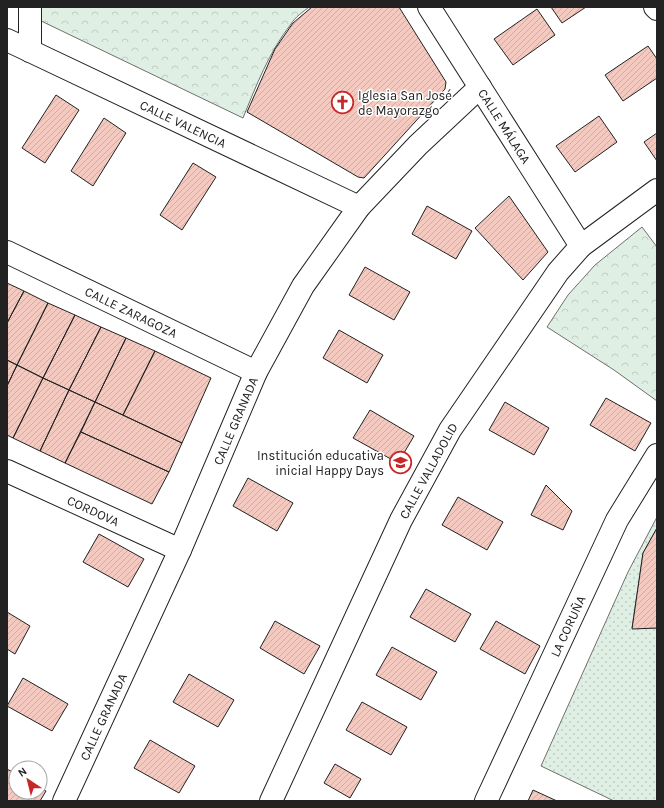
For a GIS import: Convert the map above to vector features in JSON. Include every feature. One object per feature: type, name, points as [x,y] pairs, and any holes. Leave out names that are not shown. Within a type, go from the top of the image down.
[{"type":"street","points":[[30,7],[30,51]]},
{"type":"street","name":"CALLE MÁLAGA","points":[[429,7],[580,246]]},
{"type":"street","name":"CALLE VALENCIA","points":[[7,40],[359,207]]},
{"type":"street","name":"CALLE GRANADA","points":[[64,801],[180,550],[256,372],[303,286],[359,207],[418,145],[480,87]]},
{"type":"street","name":"CALLE VALLADOLID","points":[[272,801],[401,520],[450,430],[558,272],[580,246],[657,190]]},
{"type":"street","name":"CALLE ZARAGOZA","points":[[7,252],[256,372]]},
{"type":"street","name":"LA CORUÑA","points":[[486,801],[616,520],[657,455]]},
{"type":"street","name":"CORDOVA","points":[[7,471],[180,550]]},
{"type":"green space","points":[[38,7],[309,7],[295,19],[276,46],[243,118],[37,19]]},
{"type":"green space","points":[[642,227],[657,247],[657,401],[614,370],[547,327],[568,295],[595,265]]},
{"type":"green space","points":[[657,517],[657,528],[643,553],[632,628],[657,628],[657,801],[614,801],[541,766],[628,572]]},
{"type":"building","name":"Iglesia San José de Mayorazgo","points":[[312,7],[399,7],[446,82],[445,89],[364,178],[358,177],[247,112],[275,49],[293,23]]},
{"type":"building","points":[[551,7],[586,7],[562,23]]},
{"type":"building","points":[[537,9],[555,35],[513,65],[494,39]]},
{"type":"building","points":[[648,46],[657,59],[657,78],[623,101],[605,75]]},
{"type":"building","points":[[56,95],[79,110],[45,163],[22,148]]},
{"type":"building","points":[[599,116],[617,142],[575,172],[556,146]]},
{"type":"building","points":[[104,118],[126,133],[93,186],[71,171]]},
{"type":"building","points":[[657,133],[657,161],[644,142]]},
{"type":"building","points":[[193,163],[216,177],[182,230],[160,215]]},
{"type":"building","points":[[509,196],[548,252],[523,280],[475,228]]},
{"type":"building","points":[[427,206],[472,231],[456,259],[412,234]]},
{"type":"building","points":[[365,267],[410,292],[394,320],[349,295]]},
{"type":"building","points":[[7,283],[24,291],[7,323]]},
{"type":"building","points":[[24,291],[48,303],[17,365],[7,360],[7,323]]},
{"type":"building","points":[[48,303],[75,315],[43,378],[17,365]]},
{"type":"building","points":[[75,315],[101,327],[69,390],[43,378]]},
{"type":"building","points":[[101,327],[126,338],[95,402],[69,390]]},
{"type":"building","points":[[339,330],[383,355],[367,383],[323,358]]},
{"type":"building","points":[[126,338],[155,351],[123,415],[95,402]]},
{"type":"building","points":[[155,351],[211,378],[182,443],[123,415]]},
{"type":"building","points":[[7,360],[17,365],[7,386]]},
{"type":"building","points":[[17,365],[43,378],[13,438],[7,435],[7,386]]},
{"type":"building","points":[[43,378],[69,390],[40,451],[13,438]]},
{"type":"building","points":[[69,390],[95,402],[65,463],[40,451]]},
{"type":"building","points":[[606,398],[651,423],[635,451],[590,425]]},
{"type":"building","points":[[95,402],[182,443],[169,472],[81,432]]},
{"type":"building","points":[[505,402],[549,428],[534,455],[489,430]]},
{"type":"building","points":[[370,410],[414,436],[398,463],[353,438]]},
{"type":"building","points":[[81,432],[169,472],[152,504],[65,463]]},
{"type":"building","points":[[248,478],[293,503],[277,531],[233,506]]},
{"type":"building","points":[[546,485],[572,511],[563,530],[531,515]]},
{"type":"building","points":[[458,497],[503,522],[487,550],[442,525]]},
{"type":"building","points":[[657,528],[657,628],[632,629],[643,553]]},
{"type":"building","points":[[99,534],[144,559],[128,587],[83,562]]},
{"type":"building","points":[[426,589],[471,614],[455,642],[410,617]]},
{"type":"building","points":[[7,612],[30,626],[15,654],[7,649]]},
{"type":"building","points":[[275,621],[320,646],[304,674],[260,648]]},
{"type":"building","points":[[496,621],[540,646],[525,674],[480,649]]},
{"type":"building","points":[[392,647],[437,672],[421,700],[376,675]]},
{"type":"building","points":[[189,674],[234,700],[218,727],[173,702]]},
{"type":"building","points":[[23,678],[68,704],[52,731],[7,706]]},
{"type":"building","points":[[362,702],[407,727],[391,755],[346,730]]},
{"type":"building","points":[[150,740],[195,766],[179,793],[134,768]]},
{"type":"building","points":[[335,764],[361,779],[350,798],[324,783]]},
{"type":"building","points":[[7,769],[8,800],[41,800],[40,801],[7,801]]},
{"type":"building","points":[[533,790],[557,801],[528,801]]},
{"type":"place","name":"Iglesia San José de Mayorazgo","points":[[342,102]]},
{"type":"place","name":"Institución educativa inicial Happy Days","points":[[400,462]]}]
